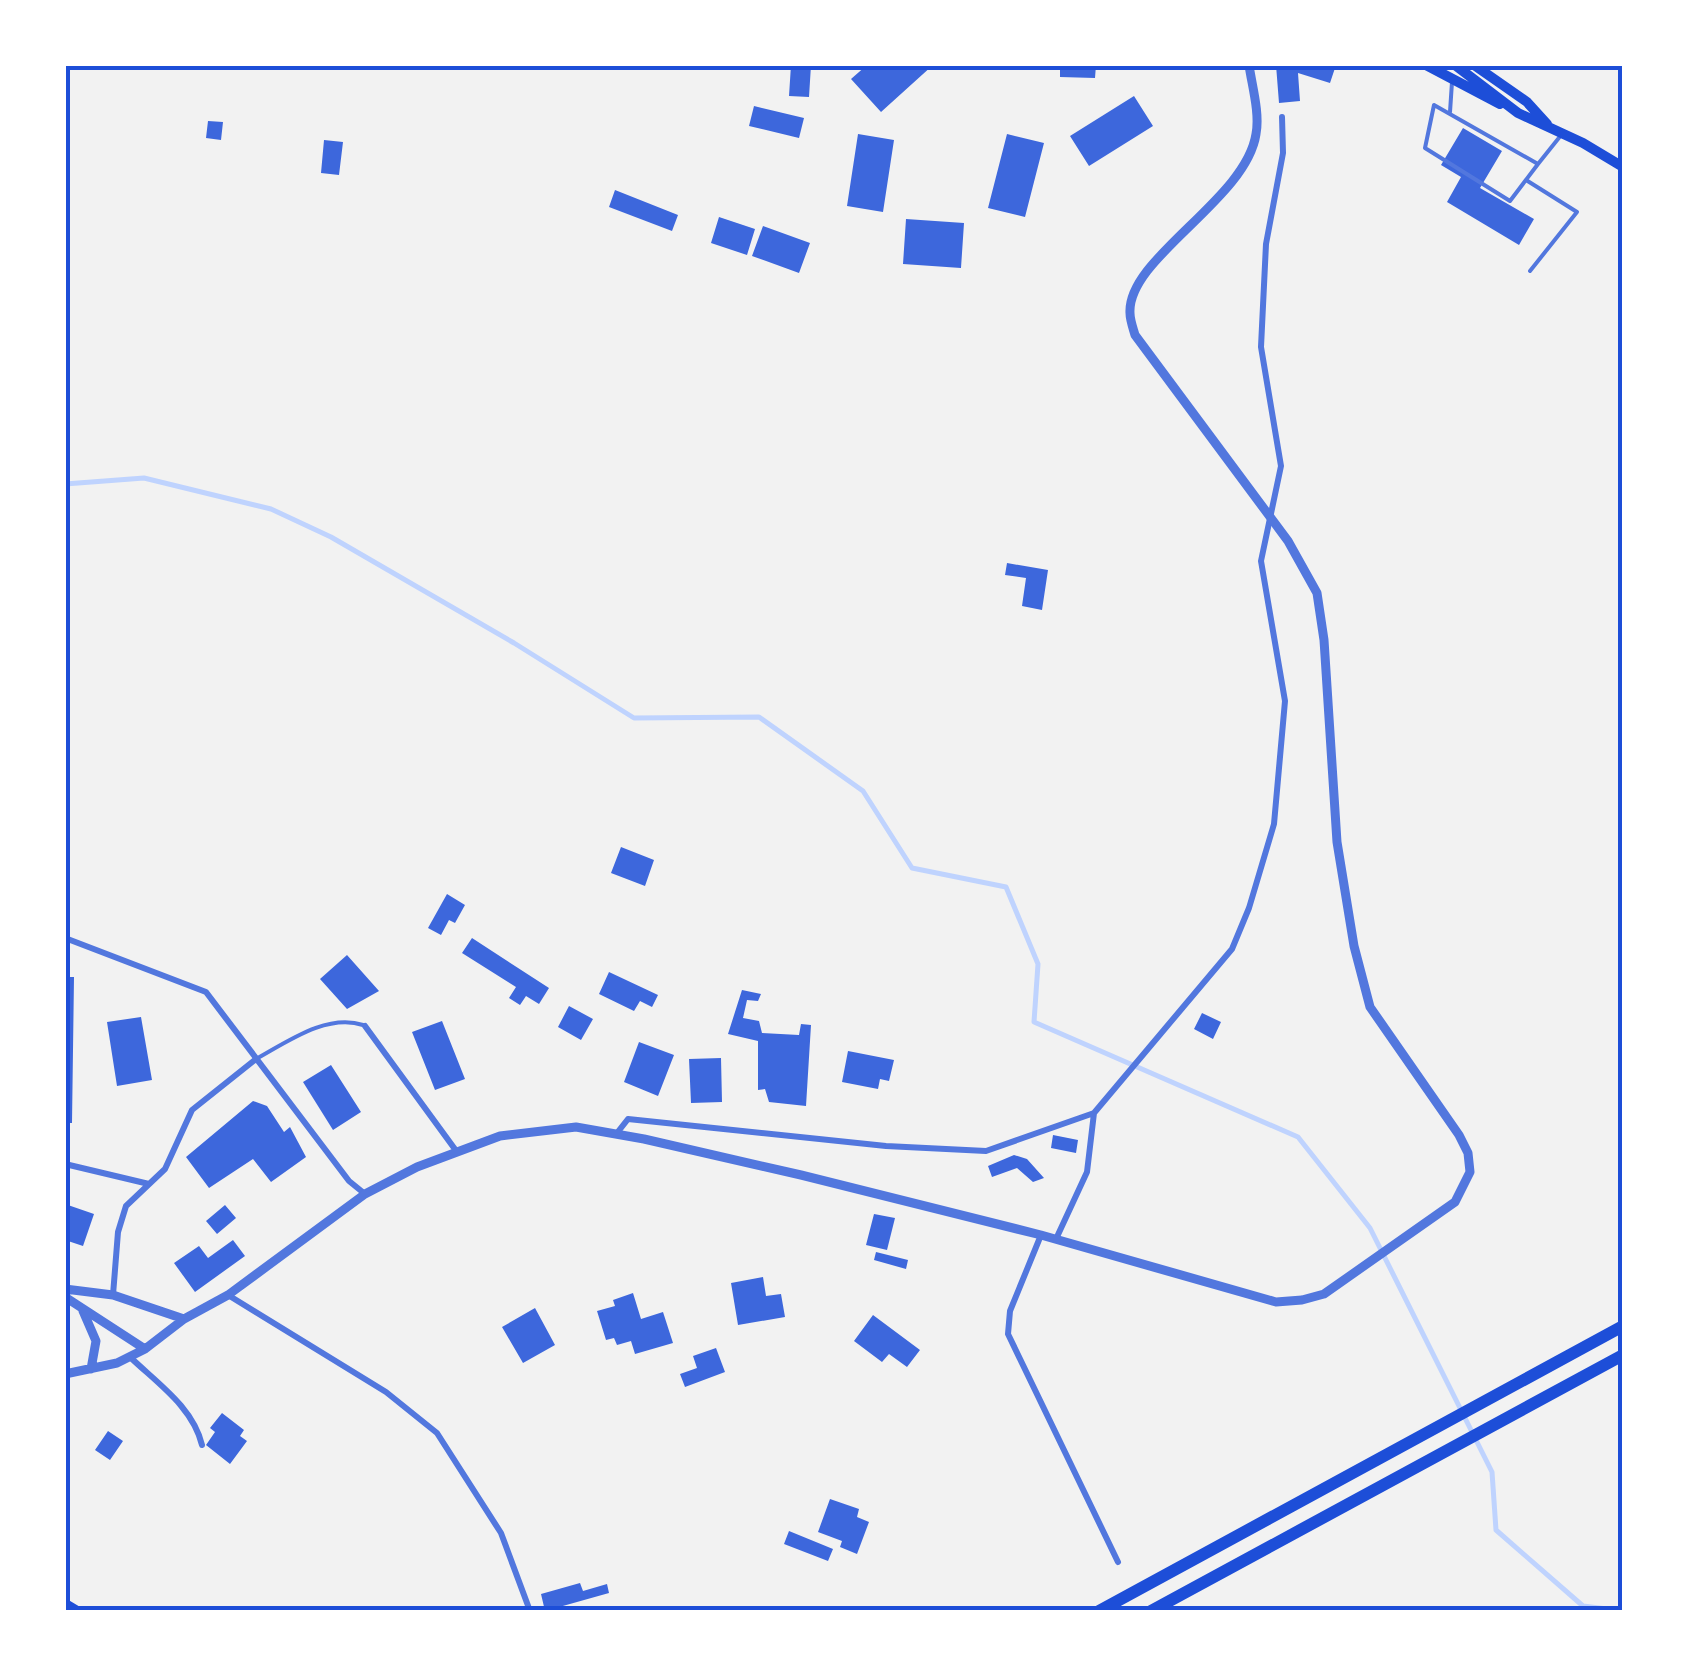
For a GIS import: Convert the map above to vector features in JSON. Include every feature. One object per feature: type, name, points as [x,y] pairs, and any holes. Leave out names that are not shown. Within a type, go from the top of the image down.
[{"type":"highway","points":[[1099,1611],[1623,1326]]},
{"type":"highway","points":[[1150,1611],[1623,1355]]},
{"type":"highway","points":[[65,1604],[75,1611]]},
{"type":"main road","points":[[1426,65],[1623,167]]},
{"type":"main road","points":[[1456,65],[1518,113]]},
{"type":"main road","points":[[1474,65],[1527,102],[1556,131]]},
{"type":"street","points":[[65,1374],[118,1363],[145,1349],[184,1319],[228,1295],[365,1194],[417,1167],[500,1136],[576,1127],[616,1134],[953,1212],[1276,1302],[1324,1294],[1455,1202],[1470,1172],[1468,1153],[1459,1134],[1370,1008],[1354,946],[1337,842],[1318,593],[1288,541],[1135,335],[1129,310],[1136,290],[1158,258],[1223,194],[1250,154],[1257,131],[1250,65]]},
{"type":"street","points":[[616,1134],[628,1119],[886,1146],[986,1151],[1094,1113],[1232,949],[1249,908],[1274,824],[1285,701],[1261,561],[1281,466],[1261,347],[1266,244],[1274,186],[1284,153],[1282,117]]},
{"type":"street","points":[[65,938],[206,992],[349,1181],[365,1194]]},
{"type":"street","points":[[365,1026],[456,1152]]},
{"type":"street","points":[[113,1295],[120,1218],[126,1206],[175,1152],[192,1110],[256,1059]]},
{"type":"street","points":[[1056,1239],[1088,1172],[1094,1113]]},
{"type":"street","points":[[65,1164],[150,1184]]},
{"type":"street","points":[[1041,1235],[1010,1311],[1008,1334],[1118,1562]]},
{"type":"street","points":[[65,1289],[113,1295],[184,1319]]},
{"type":"street","points":[[228,1295],[386,1392],[437,1433],[501,1534],[530,1611]]},
{"type":"street","points":[[65,1297],[145,1349]]},
{"type":"street","points":[[82,1308],[96,1341],[91,1369]]},
{"type":"street","points":[[130,1357],[183,1407],[198,1429],[202,1446]]},
{"type":"lane","points":[[1450,112],[1452,81]]},
{"type":"lane","points":[[1538,164],[1434,104],[1425,148],[1510,201],[1538,164],[1556,131]]},
{"type":"lane","points":[[1526,180],[1578,212],[1530,271]]},
{"type":"lane","points":[[256,1059],[327,1024],[365,1026]]},
{"type":"lane","points":[[839,1184],[839,1198]]},
{"type":"lane","points":[[948,1224],[953,1212]]},
{"type":"building","points":[[791,65],[811,65],[809,97],[789,96]]},
{"type":"building","points":[[867,65],[872,69],[876,65],[933,65],[881,112],[851,79]]},
{"type":"building","points":[[1060,65],[1096,65],[1095,78],[1060,77]]},
{"type":"building","points":[[1276,65],[1336,65],[1330,83],[1298,73],[1300,101],[1279,103]]},
{"type":"building","points":[[1134,96],[1153,126],[1089,166],[1070,136]]},
{"type":"building","points":[[754,106],[804,118],[799,138],[749,126]]},
{"type":"building","points":[[208,121],[223,122],[221,140],[206,138]]},
{"type":"building","points":[[1463,128],[1502,151],[1480,188],[1534,219],[1519,245],[1447,202],[1461,177],[1441,165]]},
{"type":"building","points":[[858,134],[894,140],[883,212],[847,206]]},
{"type":"building","points":[[1007,134],[1044,143],[1025,217],[988,208]]},
{"type":"building","points":[[324,140],[343,142],[339,175],[321,173]]},
{"type":"building","points":[[615,190],[678,215],[672,231],[609,207]]},
{"type":"building","points":[[719,217],[755,229],[747,255],[711,243]]},
{"type":"building","points":[[906,219],[964,223],[961,268],[903,264]]},
{"type":"building","points":[[763,226],[810,243],[799,273],[752,256]]},
{"type":"building","points":[[1007,563],[1048,570],[1042,610],[1022,606],[1026,578],[1005,575]]},
{"type":"building","points":[[621,847],[654,860],[645,886],[611,873]]},
{"type":"building","points":[[447,894],[465,905],[455,923],[449,920],[441,935],[428,928]]},
{"type":"building","points":[[472,938],[549,988],[539,1004],[526,996],[520,1005],[509,998],[516,987],[462,953]]},
{"type":"building","points":[[347,955],[379,991],[347,1009],[320,979]]},
{"type":"building","points":[[609,972],[658,995],[652,1007],[640,1001],[634,1011],[599,994]]},
{"type":"building","points":[[65,977],[74,977],[72,1123],[65,1123]]},
{"type":"building","points":[[742,990],[761,994],[758,1001],[747,1000],[743,1018],[759,1021],[762,1033],[799,1035],[801,1024],[811,1025],[806,1106],[769,1102],[765,1089],[758,1090],[758,1041],[728,1034]]},
{"type":"building","points":[[569,1006],[593,1019],[581,1040],[558,1027]]},
{"type":"building","points":[[1202,1013],[1221,1022],[1213,1039],[1194,1029]]},
{"type":"building","points":[[141,1017],[152,1080],[117,1086],[107,1022]]},
{"type":"building","points":[[442,1021],[465,1079],[435,1090],[412,1032]]},
{"type":"building","points":[[639,1042],[674,1055],[658,1096],[624,1082]]},
{"type":"building","points":[[848,1051],[894,1060],[889,1081],[880,1079],[878,1089],[842,1082]]},
{"type":"building","points":[[721,1058],[722,1102],[691,1103],[689,1059]]},
{"type":"building","points":[[331,1065],[361,1112],[333,1130],[303,1082]]},
{"type":"building","points":[[253,1101],[267,1106],[284,1132],[290,1127],[306,1157],[271,1182],[253,1159],[209,1188],[186,1157]]},
{"type":"building","points":[[1053,1135],[1078,1140],[1076,1153],[1051,1148]]},
{"type":"building","points":[[1014,1155],[1027,1159],[1044,1178],[1033,1182],[1017,1168],[992,1177],[988,1166]]},
{"type":"building","points":[[65,1204],[94,1214],[83,1246],[65,1240]]},
{"type":"building","points":[[225,1205],[236,1218],[217,1234],[206,1221]]},
{"type":"building","points":[[874,1214],[895,1218],[887,1250],[866,1245]]},
{"type":"building","points":[[233,1240],[245,1256],[195,1292],[174,1263],[199,1246],[208,1258]]},
{"type":"building","points":[[876,1252],[908,1260],[906,1269],[874,1260]]},
{"type":"building","points":[[763,1277],[766,1296],[781,1294],[785,1317],[738,1325],[731,1283]]},
{"type":"building","points":[[633,1293],[641,1319],[663,1312],[673,1343],[635,1354],[631,1341],[617,1345],[614,1338],[606,1340],[597,1311],[615,1306],[613,1300]]},
{"type":"building","points":[[535,1308],[555,1345],[523,1363],[502,1327]]},
{"type":"building","points":[[873,1315],[920,1350],[907,1367],[889,1354],[882,1362],[854,1341]]},
{"type":"building","points":[[716,1348],[725,1372],[685,1387],[680,1374],[697,1368],[693,1356]]},
{"type":"building","points":[[222,1413],[244,1430],[240,1436],[247,1441],[230,1464],[206,1445],[215,1432],[210,1428]]},
{"type":"building","points":[[108,1431],[123,1441],[110,1460],[95,1450]]},
{"type":"building","points":[[830,1499],[859,1509],[857,1517],[869,1522],[857,1554],[840,1547],[842,1541],[818,1532]]},
{"type":"building","points":[[789,1531],[833,1549],[828,1561],[784,1544]]},
{"type":"building","points":[[580,1583],[583,1591],[607,1584],[609,1593],[545,1611],[541,1594]]},
{"type":"waterway","points":[[65,484],[144,478],[271,509],[331,537],[634,718],[759,717],[863,791],[912,868],[1006,887],[1038,964],[1034,1022],[1298,1137],[1370,1228],[1492,1472],[1496,1530],[1583,1606],[1623,1611]]}]
